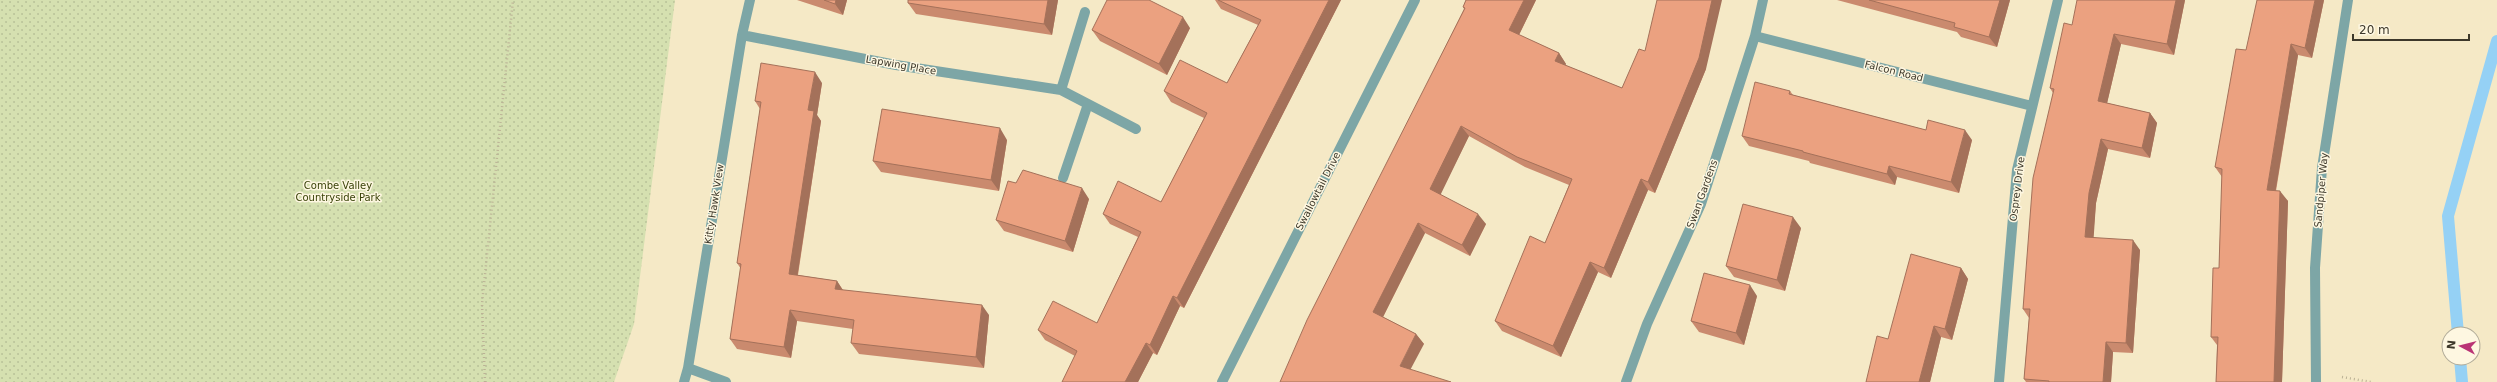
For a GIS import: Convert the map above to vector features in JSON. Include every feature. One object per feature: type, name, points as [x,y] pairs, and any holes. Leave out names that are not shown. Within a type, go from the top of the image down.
[{"type":"street","name":"Kitty Hawk View","points":[[684,382],[688,368],[742,35],[750,0]]},
{"type":"street","name":"Swallowtail Drive","points":[[1222,382],[1415,0]]},
{"type":"street","name":"Swan Gardens","points":[[1626,382],[1647,324],[1701,204],[1756,36],[1763,0]]},
{"type":"street","name":"Osprey Drive","points":[[1999,382],[2018,170],[2058,0]]},
{"type":"street","name":"Sandpiper Way","points":[[2316,382],[2315,268],[2322,168],[2348,0]]},
{"type":"street","points":[[1061,90],[1085,12]]},
{"type":"street","name":"Lapwing Place","points":[[742,35],[896,65],[1061,90],[1136,130]]},
{"type":"street","name":"Falcon Road","points":[[1756,36],[2032,106]]},
{"type":"street","points":[[1063,178],[1088,104]]},
{"type":"street","points":[[688,368],[726,382]]},
{"type":"path","points":[[485,382],[482,304],[513,0]]},
{"type":"green space","name":"Combe Valley Countryside Park","points":[[0,0],[675,0],[634,324],[614,382],[0,382]]},
{"type":"building","points":[[824,0],[836,0],[835,4]]},
{"type":"building","points":[[908,0],[1048,0],[1044,24],[908,3]]},
{"type":"building","points":[[1107,0],[1149,0],[1183,17],[1159,64],[1092,30]]},
{"type":"building","points":[[1218,0],[1329,0],[1177,298],[1173,296],[1150,345],[1146,343],[1125,382],[1062,382],[1077,351],[1038,330],[1053,301],[1097,323],[1141,232],[1103,214],[1118,181],[1161,202],[1207,113],[1164,91],[1180,60],[1227,83],[1261,20]]},
{"type":"building","points":[[1466,0],[1524,0],[1509,30],[1559,53],[1555,61],[1622,88],[1639,49],[1645,51],[1657,0],[1712,0],[1699,58],[1648,182],[1641,179],[1604,268],[1590,262],[1553,346],[1495,321],[1530,236],[1545,243],[1572,179],[1517,157],[1461,126],[1430,189],[1478,214],[1462,245],[1418,223],[1373,312],[1416,334],[1400,366],[1451,382],[1280,382],[1307,320],[1465,8],[1463,7]]},
{"type":"building","points":[[1869,0],[2000,0],[1989,37],[1954,27],[1955,23]]},
{"type":"building","points":[[2077,0],[2176,0],[2167,44],[2114,34],[2098,101],[2150,113],[2142,148],[2101,139],[2089,193],[2085,237],[2133,240],[2126,343],[2106,342],[2103,382],[2049,382],[2024,379],[2030,309],[2023,309],[2033,178],[2054,89],[2050,88],[2064,23],[2072,25]]},
{"type":"building","points":[[2257,0],[2315,0],[2305,48],[2291,44],[2267,190],[2280,191],[2274,382],[2216,382],[2218,337],[2211,337],[2213,268],[2219,268],[2222,169],[2215,167],[2236,49],[2246,50]]},
{"type":"building","points":[[761,63],[815,72],[808,110],[814,111],[789,274],[837,281],[835,289],[982,305],[976,357],[851,343],[854,320],[790,310],[784,347],[730,339],[741,264],[737,263],[761,102],[755,101]]},
{"type":"building","points":[[1755,82],[1790,91],[1789,94],[1926,130],[1928,120],[1965,130],[1951,182],[1889,166],[1887,174],[1742,136]]},
{"type":"building","points":[[882,109],[1000,128],[991,180],[873,161]]},
{"type":"building","points":[[1023,170],[1082,188],[1065,241],[996,220],[1008,181],[1016,183]]},
{"type":"building","points":[[1743,204],[1793,217],[1777,280],[1726,266]]},
{"type":"building","points":[[1911,254],[1961,268],[1945,329],[1934,326],[1919,382],[1866,382],[1877,336],[1888,339]]},
{"type":"building","points":[[1704,273],[1750,285],[1736,333],[1691,321]]},
{"type":"waterway","points":[[2457,326],[2448,216],[2497,41]]},
{"type":"waterway","points":[[2461,366],[2462,382]]}]
